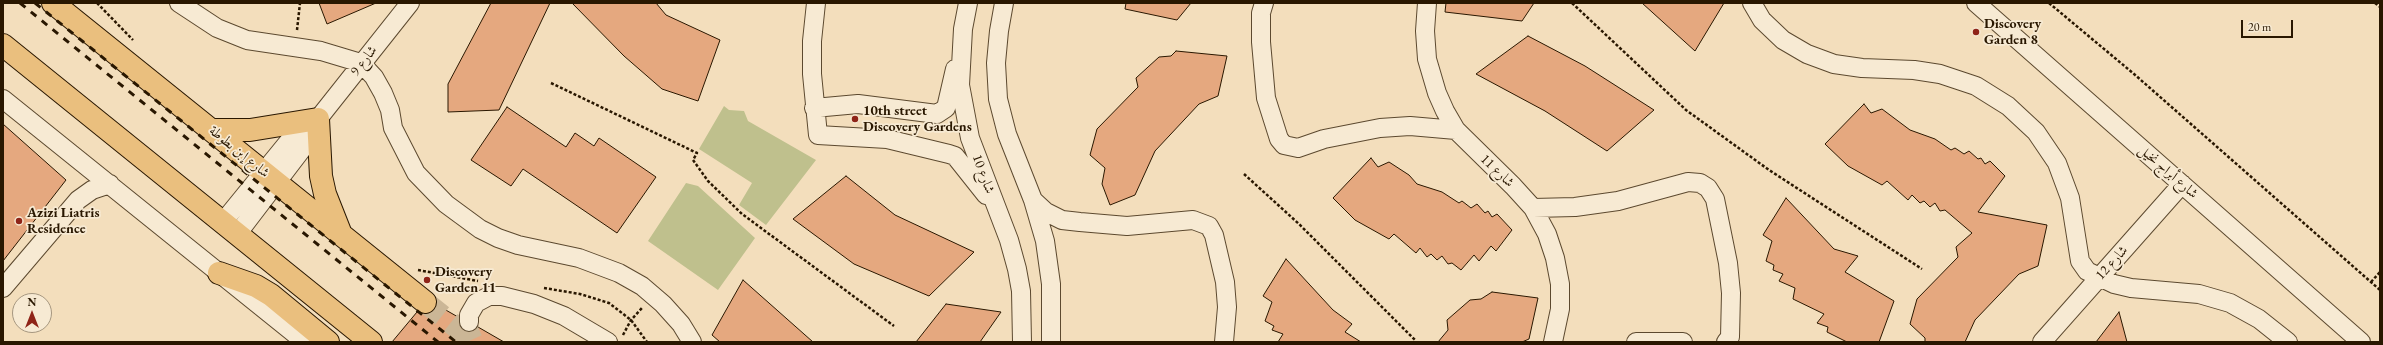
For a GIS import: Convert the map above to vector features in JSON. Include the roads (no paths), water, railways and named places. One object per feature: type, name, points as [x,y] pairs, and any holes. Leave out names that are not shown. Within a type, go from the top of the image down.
[{"type":"main road","name":"شارع إبن بطوطة","points":[[53,3],[425,302]]},
{"type":"main road","points":[[3,44],[231,227],[371,342]]},
{"type":"main road","points":[[211,130],[250,130],[318,119],[321,176],[332,215],[342,234]]},
{"type":"main road","points":[[219,273],[256,286],[271,295],[328,342]]},
{"type":"street","points":[[179,3],[189,12],[217,28],[247,40],[321,51],[361,63],[374,77],[383,93],[390,110],[393,128],[416,173],[446,204],[480,229],[498,238],[599,265],[625,276],[654,296],[681,324],[692,342]]},
{"type":"street","name":"شارع 9","points":[[231,227],[270,177],[310,140],[318,119],[410,3]]},
{"type":"street","points":[[816,3],[812,41],[814,108],[818,135],[886,139],[955,156],[978,187],[992,199]]},
{"type":"street","name":"شارع 10","points":[[968,3],[963,29],[960,85],[970,138],[992,199],[1009,240],[1017,269],[1021,291],[1022,342]]},
{"type":"street","points":[[1004,3],[999,31],[996,63],[998,99],[1006,134],[1033,200],[1045,241],[1051,284],[1051,342]]},
{"type":"street","points":[[1264,3],[1261,13],[1261,42],[1266,98],[1274,125],[1284,145],[1298,148],[1324,139],[1380,128],[1410,126],[1456,130]]},
{"type":"street","name":"شارع 11","points":[[1427,3],[1425,31],[1427,59],[1436,93],[1456,130],[1513,186],[1533,208],[1549,240],[1555,258],[1560,284],[1560,309],[1553,342]]},
{"type":"street","points":[[1752,3],[1762,20],[1783,40],[1807,54],[1834,64],[1862,68],[1914,70],[1940,74],[1976,86],[2008,106],[2036,132],[2056,163],[2070,198],[2080,261],[2087,271],[2099,278],[2132,288],[2199,294],[2230,303],[2259,319],[2288,342]]},
{"type":"street","name":"شارع أبراج نخيل","points":[[1976,3],[2361,342]]},
{"type":"street","points":[[814,108],[858,104],[936,114],[942,112],[946,108],[951,80],[962,58]]},
{"type":"street","points":[[3,99],[305,342]]},
{"type":"street","points":[[78,200],[83,182],[83,163]]},
{"type":"street","points":[[1533,208],[1575,207],[1618,201],[1688,182],[1700,183],[1708,188],[1714,199],[1728,263],[1730,337],[1726,342]]},
{"type":"street","points":[[3,288],[78,200],[92,190],[110,184]]},
{"type":"street","name":"شارع 12","points":[[2042,342],[2182,184]]},
{"type":"street","points":[[1033,200],[1046,212],[1057,217],[1080,222],[1134,225],[1193,220],[1209,226],[1216,240],[1225,282],[1227,307],[1224,342]]},
{"type":"street","points":[[469,322],[469,315],[476,303],[489,296],[502,296],[534,304],[615,339]]},
{"type":"street","points":[[1636,342],[1683,342]]},
{"type":"tunnel","points":[[425,302],[475,342]]},
{"type":"tunnel","points":[[469,322],[469,329],[475,342]]},
{"type":"railway","points":[[20,3],[438,342]]},
{"type":"railway","points":[[35,3],[456,342]]},
{"type":"place","name":"Discovery Garden 8","points":[[1976,32]]},
{"type":"place","name":"10th street Discovery Gardens","points":[[855,119]]},
{"type":"place","name":"Azizi Liatris Residence","points":[[19,221]]},
{"type":"place","name":"Discovery Garden 11","points":[[427,280]]}]
